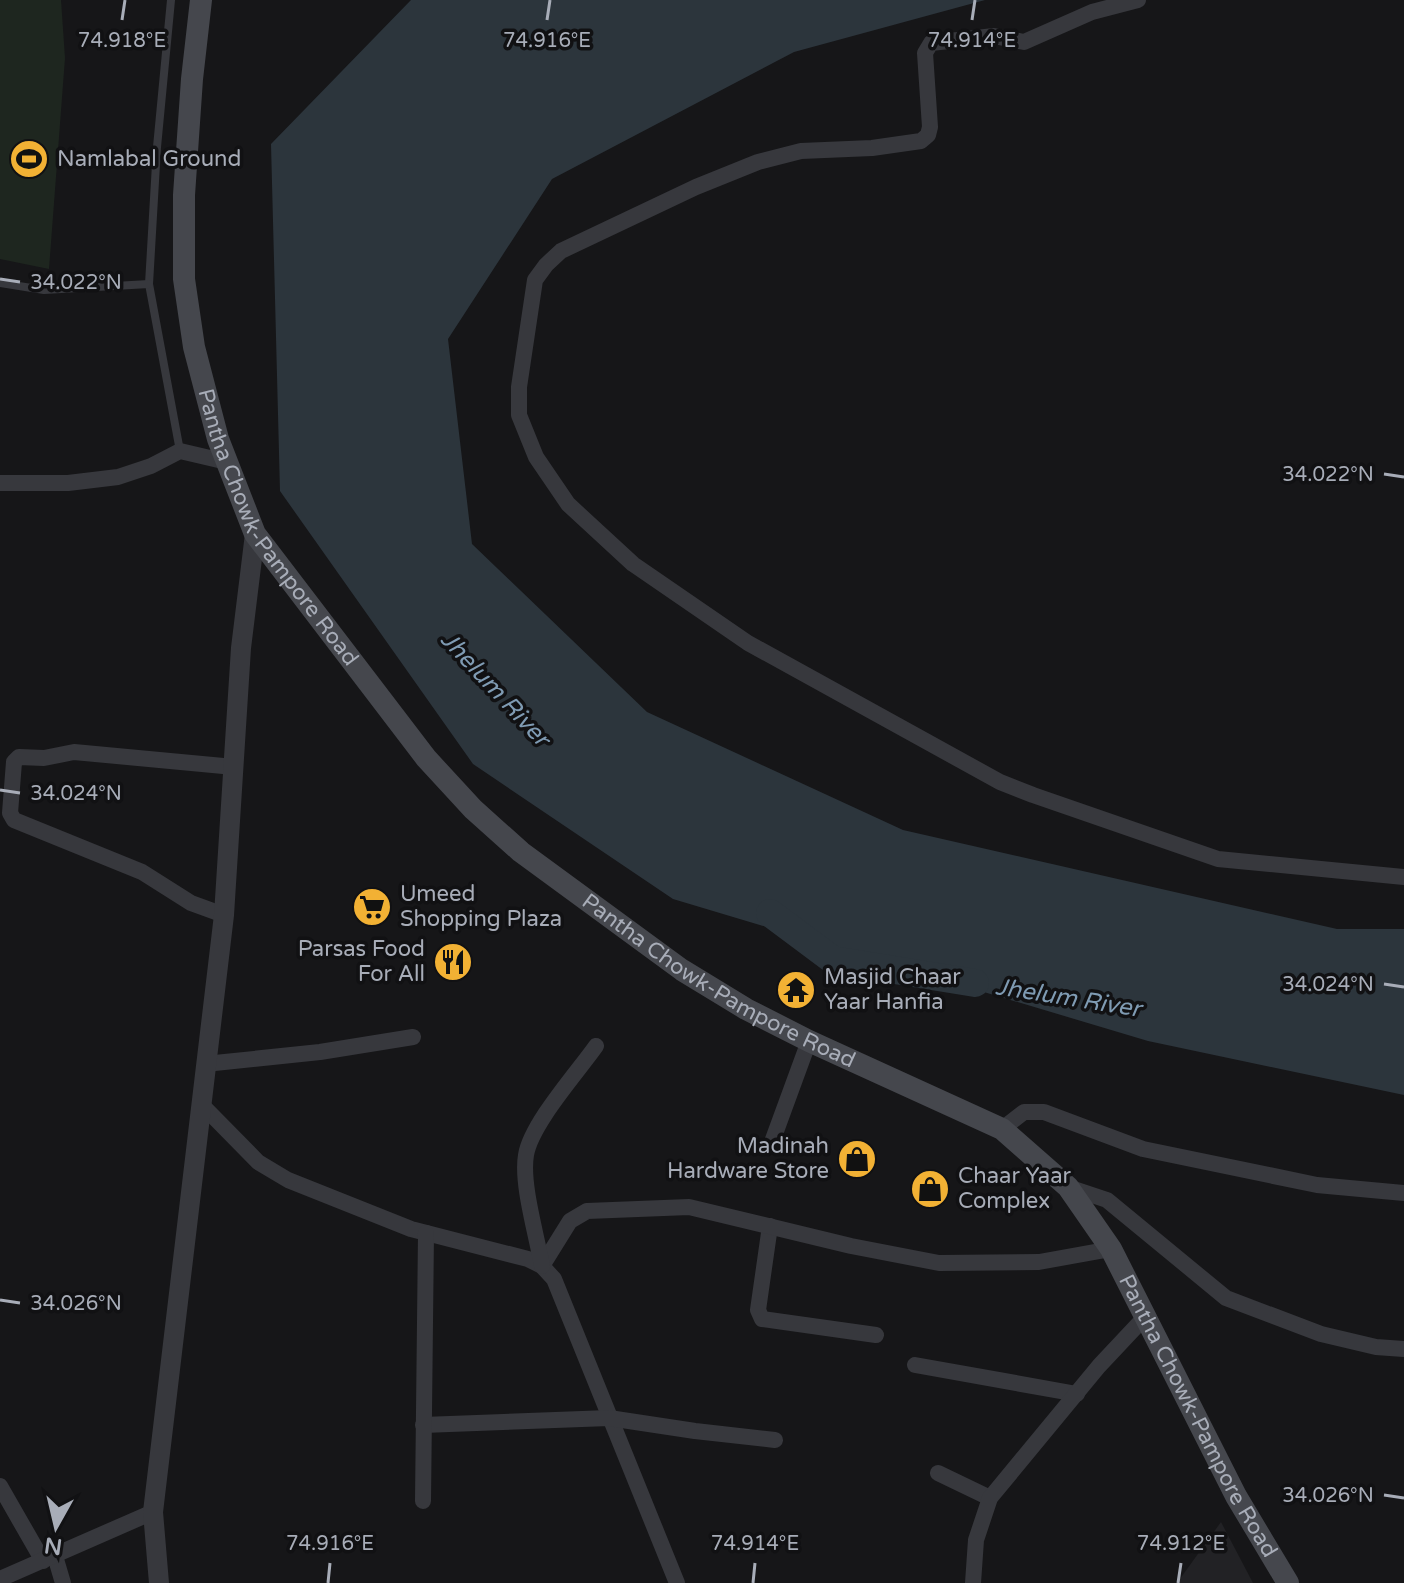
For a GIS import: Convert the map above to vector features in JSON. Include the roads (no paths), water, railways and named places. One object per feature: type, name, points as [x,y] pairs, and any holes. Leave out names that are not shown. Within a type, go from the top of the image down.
[{"type":"main road","name":"Pantha Chowk-Pampore Road","points":[[201,0],[185,181],[184,279],[194,347],[218,439],[255,534],[426,758],[521,852],[682,970],[746,1009],[809,1041],[1002,1129],[1068,1187],[1111,1249],[1236,1496],[1288,1583]]},
{"type":"street","points":[[1138,0],[1092,12],[1024,42],[994,36],[931,43],[925,53],[930,127],[928,135],[921,141],[783,154],[696,187],[561,251],[535,280],[519,387],[519,415],[536,457],[568,504],[633,564],[748,643],[1000,782],[1218,859],[1404,877]]},
{"type":"street","points":[[0,483],[68,483],[118,477],[151,466],[180,451],[227,462]]},
{"type":"street","points":[[159,1583],[153,1512],[224,915],[241,648],[255,534]]},
{"type":"street","points":[[224,915],[191,903],[142,872],[14,820],[10,813],[14,762],[19,757],[44,758],[74,752],[234,767]]},
{"type":"street","points":[[205,1064],[320,1052],[413,1037]]},
{"type":"street","points":[[772,1142],[809,1041]]},
{"type":"street","points":[[542,1266],[525,1173],[526,1155],[532,1134],[596,1046]]},
{"type":"street","points":[[201,1104],[258,1162],[273,1172],[369,1214],[426,1233],[528,1259],[542,1266],[554,1279],[677,1583]]},
{"type":"street","points":[[1002,1129],[1024,1112],[1044,1112],[1158,1153],[1317,1185],[1404,1193]]},
{"type":"street","points":[[1068,1187],[1107,1200],[1226,1298],[1321,1334],[1376,1347],[1404,1349]]},
{"type":"street","points":[[542,1266],[570,1221],[587,1211],[689,1207],[851,1246],[939,1263],[1039,1262],[1111,1249]]},
{"type":"street","points":[[770,1226],[758,1310],[762,1319],[876,1335]]},
{"type":"street","points":[[423,1501],[426,1233]]},
{"type":"street","points":[[973,1583],[976,1540],[990,1498],[1145,1317]]},
{"type":"street","points":[[915,1365],[1077,1394]]},
{"type":"street","points":[[423,1425],[609,1418],[775,1440]]},
{"type":"street","points":[[938,1473],[990,1498]]},
{"type":"street","points":[[0,1486],[63,1583]]},
{"type":"street","points":[[0,1579],[153,1512]]},
{"type":"lane","points":[[171,0],[157,147],[149,284],[180,451]]},
{"type":"lane","points":[[0,283],[44,290],[149,284]]},
{"type":"water","points":[[411,0],[985,0],[794,52],[552,179],[448,339],[472,544],[647,712],[903,830],[1337,929],[1404,929],[1404,1095],[1148,1041],[673,899],[473,764],[280,491],[271,144]]},
{"type":"waterway","name":"Jhelum River","points":[[770,913],[833,960],[975,983]]},
{"type":"place","name":"Namlabal Ground","points":[[29,159]]},
{"type":"place","name":"Umeed Shopping Plaza","points":[[372,907]]},
{"type":"place","name":"Parsas Food For All","points":[[453,962]]},
{"type":"place","name":"Masjid Chaar Yaar Hanfia","points":[[796,990]]},
{"type":"place","name":"Madinah Hardware Store","points":[[857,1159]]},
{"type":"place","name":"Chaar Yaar Complex","points":[[930,1189]]}]
